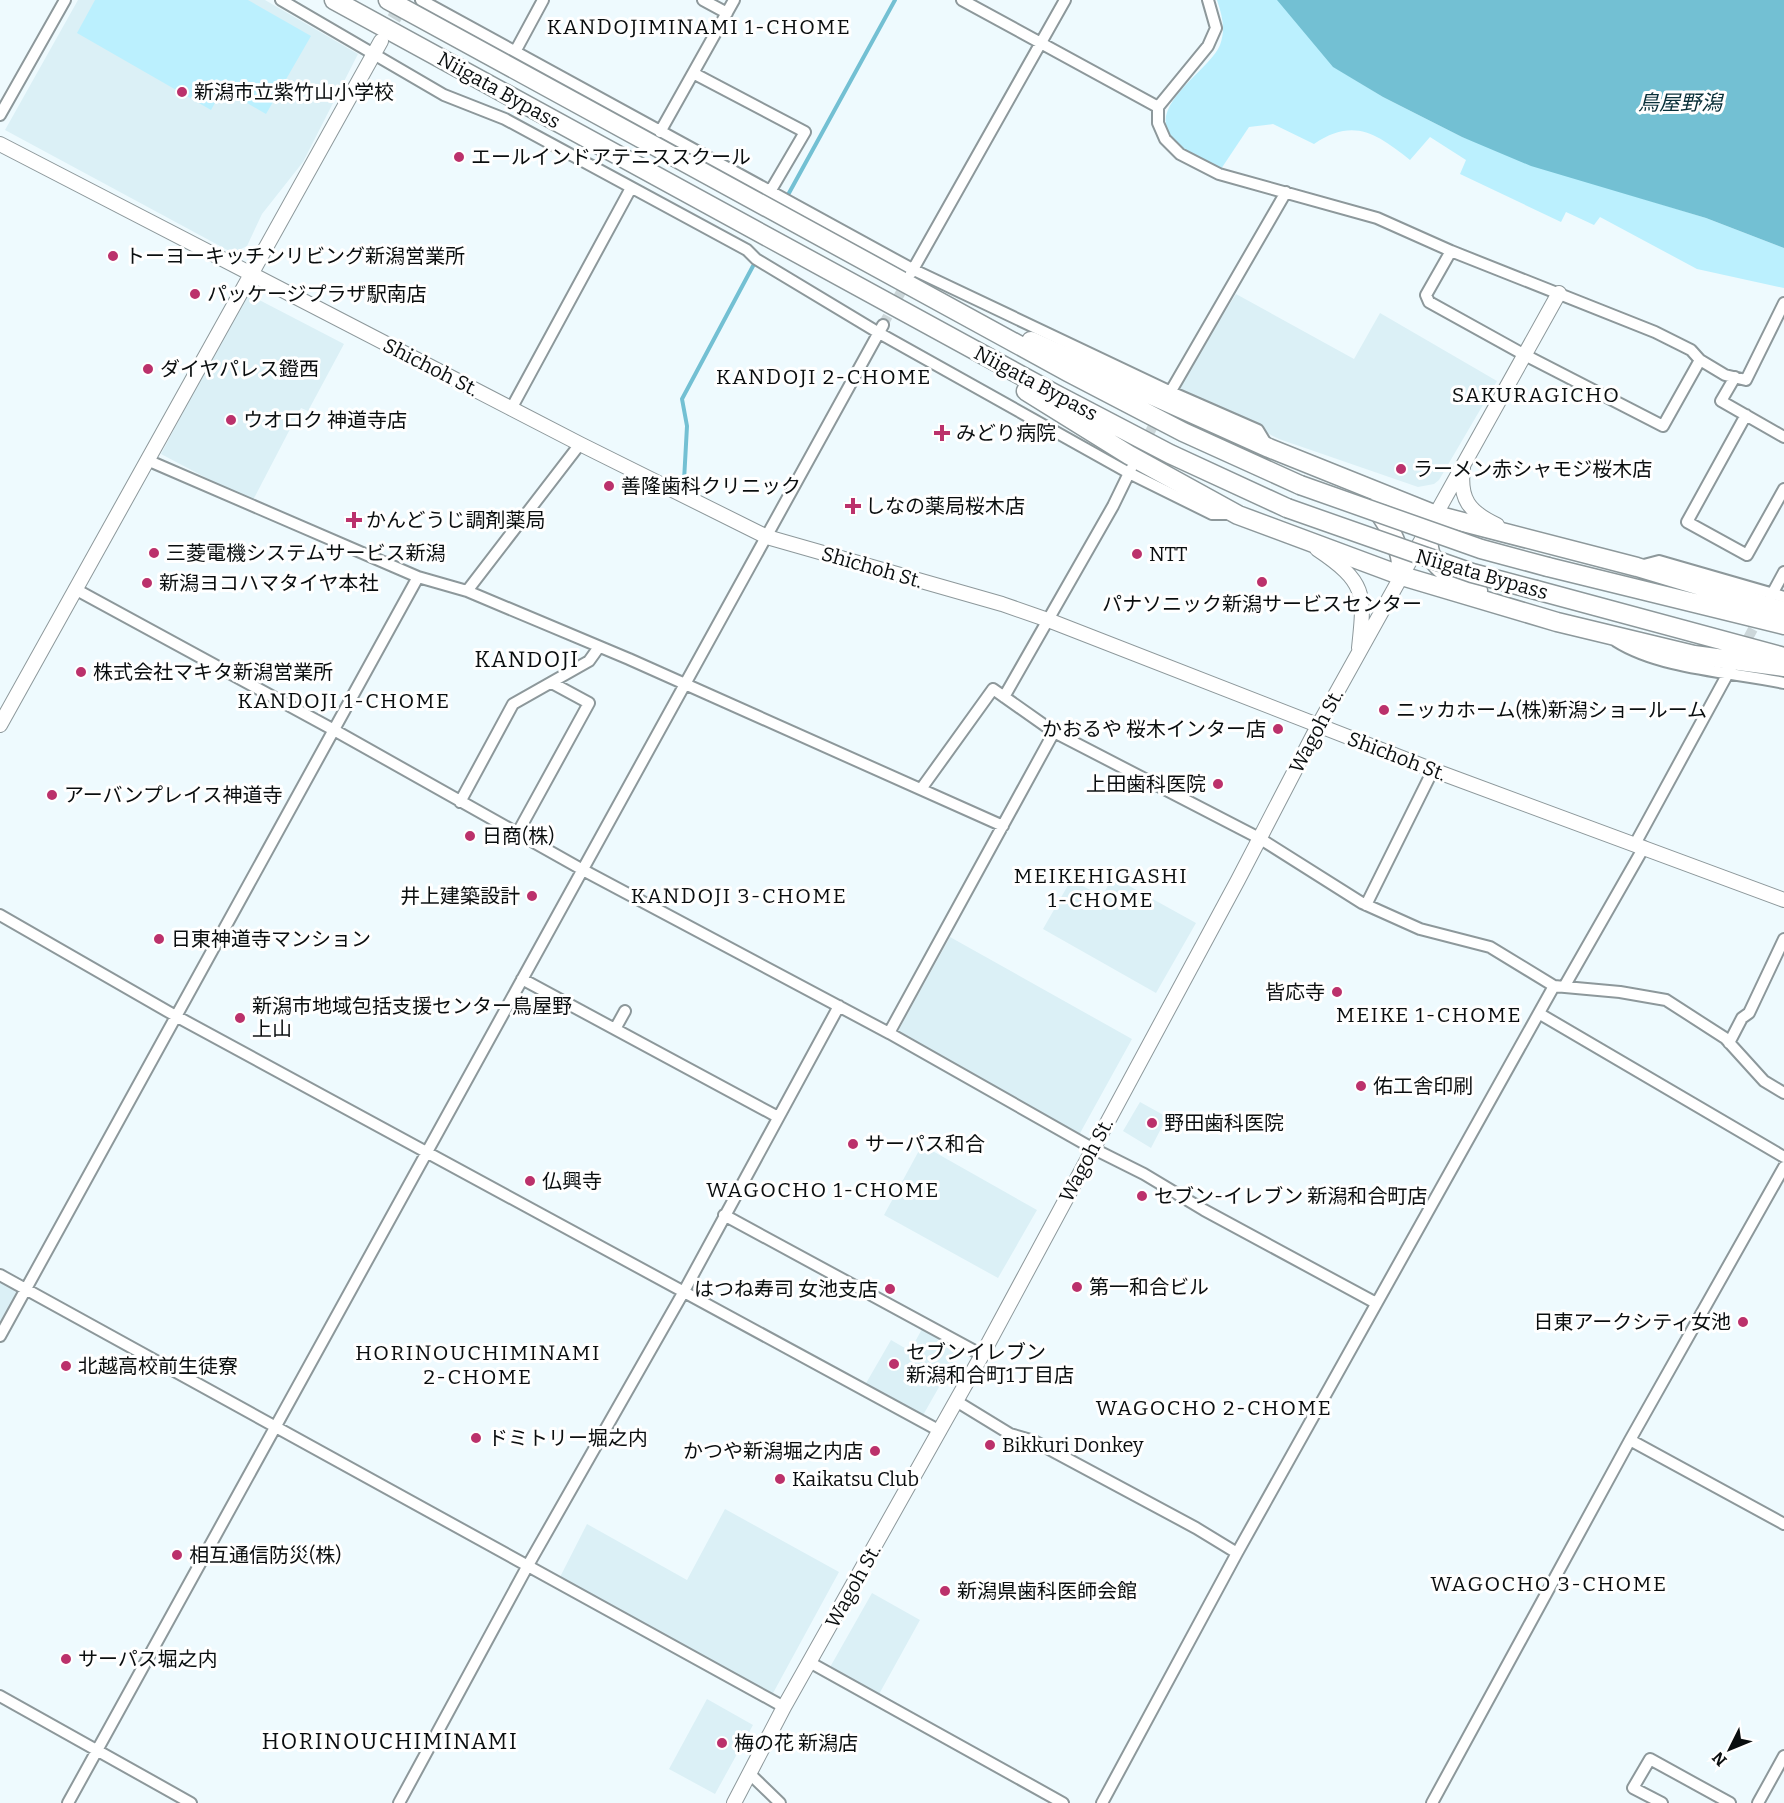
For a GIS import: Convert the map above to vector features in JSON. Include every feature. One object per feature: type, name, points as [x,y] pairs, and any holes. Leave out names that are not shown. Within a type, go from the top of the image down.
[{"type":"highway","name":"Niigata Bypass","points":[[334,0],[1170,454],[1287,508],[1472,573],[1784,657]]},
{"type":"highway","name":"Niigata Bypass","points":[[388,0],[949,307],[1183,432],[1300,485],[1451,538],[1548,567],[1784,625]]},
{"type":"highway","points":[[830,271],[1129,455],[1238,515],[1402,576],[1525,613],[1694,655],[1784,667]]},
{"type":"highway","points":[[949,307],[1066,356],[1269,448],[1436,515],[1637,567],[1784,611]]},
{"type":"highway","points":[[1339,476],[1373,505],[1389,528],[1402,556],[1402,576]]},
{"type":"highway","points":[[1436,515],[1427,543],[1430,556],[1436,564],[1476,590],[1525,613]]},
{"type":"street","points":[[0,115],[64,0]]},
{"type":"street","points":[[281,0],[444,95],[505,119],[747,250],[756,259],[1212,514],[1238,515]]},
{"type":"street","points":[[421,0],[516,50],[660,132],[771,190],[911,273],[1169,394],[1258,430],[1269,448]]},
{"type":"street","points":[[516,50],[543,0]]},
{"type":"street","points":[[703,0],[727,13]]},
{"type":"street","points":[[660,132],[734,0]]},
{"type":"street","points":[[962,0],[1158,107]]},
{"type":"street","points":[[911,273],[1065,0]]},
{"type":"street","points":[[1208,0],[1216,28],[1208,46],[1158,107],[1160,132],[1180,154],[1219,174],[1377,218],[1691,350],[1700,360],[1725,375],[1746,380],[1784,303]]},
{"type":"street","points":[[0,725],[381,41]]},
{"type":"street","points":[[693,73],[805,132],[771,190]]},
{"type":"street","name":"Shichoh St.","points":[[0,144],[511,409],[767,537],[991,601],[1048,620],[1433,770],[1784,899]]},
{"type":"street","points":[[511,409],[631,188]]},
{"type":"street","points":[[1169,394],[1286,192]]},
{"type":"street","points":[[1451,251],[1426,295],[1429,302],[1523,354],[1664,426],[1700,360]]},
{"type":"street","name":"Wagoh St.","points":[[734,1803],[784,1707],[811,1663],[982,1355],[1318,726],[1559,293]]},
{"type":"street","points":[[68,1803],[881,329]]},
{"type":"street","points":[[1735,377],[1721,401],[1784,436]]},
{"type":"street","points":[[1746,415],[1687,522],[1747,555],[1784,489]]},
{"type":"street","points":[[467,591],[580,444]]},
{"type":"street","points":[[147,460],[418,577],[467,591],[686,684],[1003,826]]},
{"type":"street","points":[[1464,463],[1462,482],[1470,507],[1480,517],[1505,528],[1510,534]]},
{"type":"street","points":[[1004,697],[1131,469]]},
{"type":"street","points":[[1285,532],[1318,549],[1338,564],[1359,589],[1362,615],[1358,653]]},
{"type":"street","points":[[1637,567],[1659,561],[1784,597]]},
{"type":"street","points":[[1772,595],[1784,572]]},
{"type":"street","points":[[0,1336],[174,1015],[418,577]]},
{"type":"street","points":[[75,589],[334,730],[517,834],[889,1033],[1092,1148],[1144,1174],[1204,1210],[1376,1303]]},
{"type":"street","points":[[1603,633],[1634,652],[1672,663],[1731,669],[1784,683]]},
{"type":"street","points":[[460,802],[513,704],[589,661],[599,647]]},
{"type":"street","points":[[1102,1803],[1376,1303],[1540,1014],[1559,987],[1640,846],[1731,669]]},
{"type":"street","points":[[517,834],[589,703],[552,683]]},
{"type":"street","points":[[921,789],[993,688],[1054,732],[1259,838],[1366,905],[1420,929],[1490,947],[1559,987],[1620,992],[1666,1000],[1730,1043],[1764,1081],[1784,1093]]},
{"type":"street","points":[[889,1033],[1054,732]]},
{"type":"street","points":[[1366,905],[1433,770]]},
{"type":"street","points":[[0,915],[174,1015],[940,1431]]},
{"type":"street","points":[[1730,1043],[1742,1018],[1749,1013],[1784,939]]},
{"type":"street","points":[[522,979],[778,1117]]},
{"type":"street","points":[[399,1803],[527,1568],[683,1293],[723,1215],[839,1006]]},
{"type":"street","points":[[615,1029],[625,1011]]},
{"type":"street","points":[[1540,1014],[1784,1157]]},
{"type":"street","points":[[1432,1803],[1630,1440],[1784,1167]]},
{"type":"street","points":[[723,1215],[982,1355]]},
{"type":"street","points":[[0,1275],[527,1568],[784,1707]]},
{"type":"street","points":[[956,1401],[1010,1434],[1034,1441],[1196,1528],[1237,1553]]},
{"type":"street","points":[[1630,1440],[1784,1524]]},
{"type":"street","points":[[811,1663],[1063,1803]]},
{"type":"street","points":[[0,1696],[191,1803]]},
{"type":"street","points":[[1758,1803],[1784,1756]]},
{"type":"street","points":[[1662,1803],[1633,1788],[1650,1759],[1721,1801]]},
{"type":"street","points":[[750,1774],[780,1803]]},
{"type":"shaded area","name":"新潟市立紫竹山小学校","points":[[78,0],[265,0],[358,54],[303,162],[262,214],[247,246],[233,253],[5,130]]},
{"type":"shaded area","points":[[95,0],[248,0],[311,36],[266,114],[223,89],[211,110],[77,33]]},
{"type":"shaded area","points":[[1217,0],[1278,0],[1334,67],[1383,97],[1462,137],[1585,181],[1706,218],[1784,248],[1784,288],[1697,269],[1600,217],[1594,225],[1566,212],[1561,222],[1460,174],[1466,160],[1430,137],[1410,160],[1376,136],[1365,132],[1341,131],[1314,144],[1273,124],[1249,127],[1221,169],[1181,147],[1171,136],[1166,124],[1167,112],[1173,100],[1214,55],[1220,45],[1223,28]]},
{"type":"shaded area","points":[[246,293],[344,344],[308,411],[301,408],[252,502],[161,454]]},
{"type":"shaded area","points":[[1236,294],[1354,359],[1380,313],[1497,381],[1439,480],[1434,484],[1418,487],[1279,439],[1177,388]]},
{"type":"shaded area","points":[[1113,877],[1196,923],[1156,993],[1043,929],[1071,880],[1102,896]]},
{"type":"shaded area","points":[[950,937],[1132,1039],[1079,1135],[897,1033]]},
{"type":"shaded area","points":[[1140,1102],[1167,1117],[1151,1148],[1123,1131]]},
{"type":"shaded area","points":[[922,1145],[1037,1210],[998,1278],[884,1215]]},
{"type":"shaded area","points":[[0,1281],[19,1291],[0,1325]]},
{"type":"shaded area","points":[[922,1329],[960,1350],[922,1417],[865,1385],[891,1340],[910,1351]]},
{"type":"shaded area","points":[[725,1509],[839,1572],[772,1695],[559,1579],[587,1524],[687,1580]]},
{"type":"shaded area","points":[[872,1593],[920,1620],[878,1696],[829,1669]]},
{"type":"shaded area","points":[[707,1699],[753,1725],[715,1794],[669,1769]]},
{"type":"water","name":"鳥屋野潟","points":[[1277,0],[1784,0],[1784,248],[1706,218],[1531,166],[1462,137],[1383,97],[1333,67]]},
{"type":"waterway","points":[[789,193],[895,0]]},
{"type":"waterway","points":[[684,481],[687,426],[682,399],[753,266]]},
{"type":"tunnel","points":[[383,37],[405,0]]},
{"type":"tunnel","points":[[883,325],[908,279]]},
{"type":"tunnel","points":[[1134,462],[1159,415]]},
{"type":"tunnel","points":[[1741,651],[1761,614]]},
{"type":"place","name":"新潟市立紫竹山小学校","points":[[182,92]]},
{"type":"place","name":"エールインドアテニススクール","points":[[459,157]]},
{"type":"place","name":"トーヨーキッチンリビング新潟営業所","points":[[113,256]]},
{"type":"place","name":"パッケージプラザ駅南店","points":[[195,294]]},
{"type":"place","name":"ダイヤパレス鐙西","points":[[148,369]]},
{"type":"place","name":"ウオロク 神道寺店","points":[[231,420]]},
{"type":"place","name":"みどり病院","points":[[942,433]]},
{"type":"place","name":"ラーメン赤シャモジ桜木店","points":[[1401,469]]},
{"type":"place","name":"善隆歯科クリニック","points":[[609,486]]},
{"type":"place","name":"しなの薬局桜木店","points":[[853,506]]},
{"type":"place","name":"かんどうじ調剤薬局","points":[[354,520]]},
{"type":"place","name":"三菱電機システムサービス新潟","points":[[154,553]]},
{"type":"place","name":"NTT","points":[[1137,554]]},
{"type":"place","name":"パナソニック新潟サービスセンター","points":[[1262,582]]},
{"type":"place","name":"新潟ヨコハマタイヤ本社","points":[[147,583]]},
{"type":"place","name":"株式会社マキタ新潟営業所","points":[[81,672]]},
{"type":"place","name":"ニッカホーム(株)新潟ショールーム","points":[[1384,710]]},
{"type":"place","name":"かおるや 桜木インター店","points":[[1278,729]]},
{"type":"place","name":"上田歯科医院","points":[[1218,784]]},
{"type":"place","name":"アーバンプレイス神道寺","points":[[52,795]]},
{"type":"place","name":"日商(株)","points":[[470,836]]},
{"type":"place","name":"井上建築設計","points":[[532,896]]},
{"type":"place","name":"日東神道寺マンション","points":[[159,939]]},
{"type":"place","name":"皆応寺","points":[[1337,992]]},
{"type":"place","name":"新潟市地域包括支援センター鳥屋野 上山","points":[[240,1018]]},
{"type":"place","name":"佑工舎印刷","points":[[1361,1086]]},
{"type":"place","name":"野田歯科医院","points":[[1152,1123]]},
{"type":"place","name":"サーパス和合","points":[[853,1144]]},
{"type":"place","name":"仏興寺","points":[[530,1181]]},
{"type":"place","name":"セブン-イレブン 新潟和合町店","points":[[1142,1196]]},
{"type":"place","name":"第一和合ビル","points":[[1077,1287]]},
{"type":"place","name":"はつね寿司 女池支店","points":[[890,1289]]},
{"type":"place","name":"日東アークシティ女池","points":[[1743,1322]]},
{"type":"place","name":"セブンイレブン 新潟和合町1丁目店","points":[[894,1364]]},
{"type":"place","name":"北越高校前生徒寮","points":[[66,1366]]},
{"type":"place","name":"ドミトリー堀之内","points":[[476,1438]]},
{"type":"place","name":"Bikkuri Donkey","points":[[990,1445]]},
{"type":"place","name":"かつや新潟堀之内店","points":[[875,1451]]},
{"type":"place","name":"Kaikatsu Club","points":[[780,1479]]},
{"type":"place","name":"相互通信防災(株)","points":[[177,1555]]},
{"type":"place","name":"新潟県歯科医師会館","points":[[945,1591]]},
{"type":"place","name":"サーパス堀之内","points":[[66,1659]]},
{"type":"place","name":"梅の花 新潟店","points":[[722,1743]]},
{"type":"district","name":"KANDOJIMINAMI 1-CHOME","points":[[699,27]]},
{"type":"district","name":"KANDOJI 2-CHOME","points":[[824,377]]},
{"type":"district","name":"SAKURAGICHO","points":[[1536,395]]},
{"type":"district","name":"KANDOJI","points":[[527,659]]},
{"type":"district","name":"KANDOJI 1-CHOME","points":[[344,701]]},
{"type":"district","name":"MEIKEHIGASHI 1-CHOME","points":[[1101,888]]},
{"type":"district","name":"KANDOJI 3-CHOME","points":[[739,896]]},
{"type":"district","name":"MEIKE 1-CHOME","points":[[1429,1015]]},
{"type":"district","name":"WAGOCHO 1-CHOME","points":[[823,1190]]},
{"type":"district","name":"HORINOUCHIMINAMI 2-CHOME","points":[[478,1365]]},
{"type":"district","name":"WAGOCHO 2-CHOME","points":[[1214,1408]]},
{"type":"district","name":"WAGOCHO 3-CHOME","points":[[1549,1584]]},
{"type":"district","name":"HORINOUCHIMINAMI","points":[[390,1741]]}]
